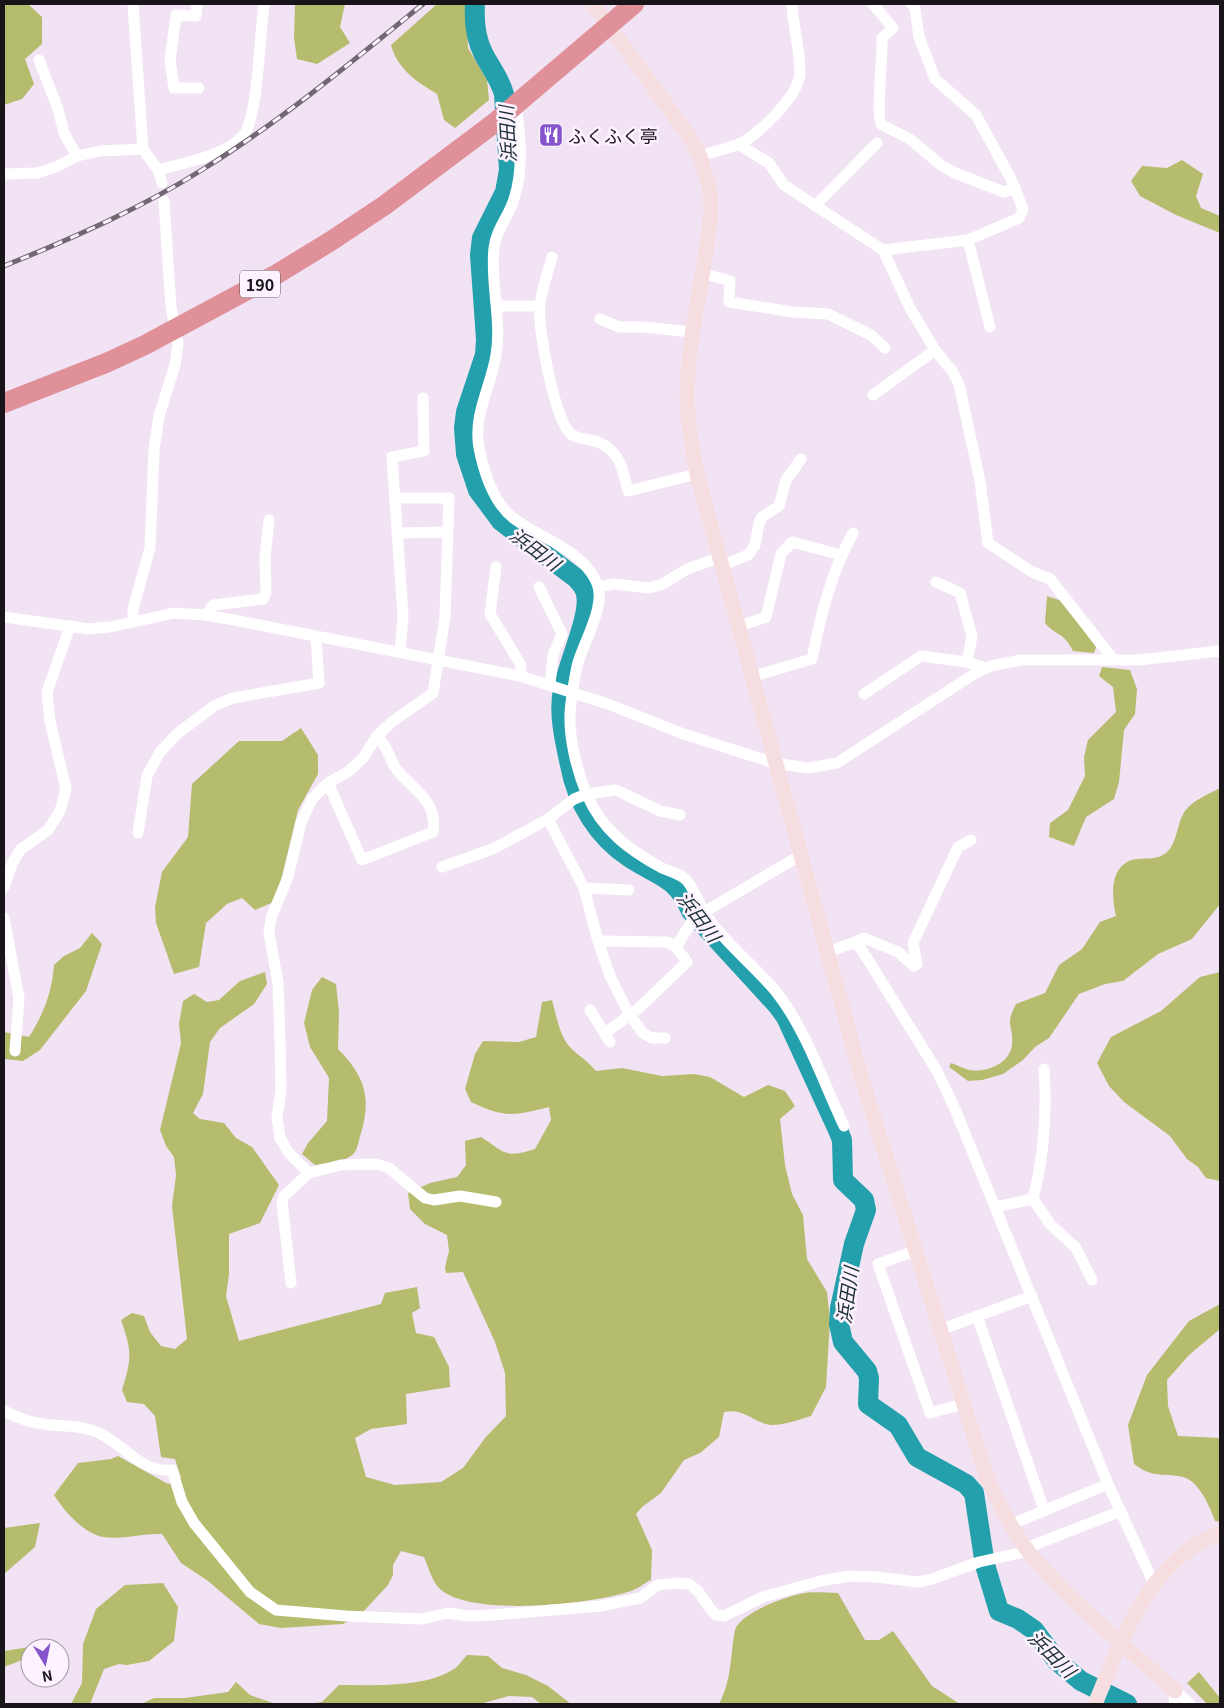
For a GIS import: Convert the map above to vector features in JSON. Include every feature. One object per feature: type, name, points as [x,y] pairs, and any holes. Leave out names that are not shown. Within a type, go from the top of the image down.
[{"type":"highway","name":"190","points":[[4,404],[106,363],[277,274],[331,241],[385,205],[493,124],[634,4]]},
{"type":"street","points":[[133,4],[143,150],[158,170],[162,183]]},
{"type":"street","points":[[197,4],[196,16],[176,15],[170,60],[174,88],[199,88]]},
{"type":"street","points":[[158,170],[194,162],[244,134],[252,112],[264,4]]},
{"type":"street","points":[[593,4],[688,136],[700,156],[710,190],[711,211],[692,332],[687,394],[688,425],[697,474],[750,677],[863,1083],[914,1251],[987,1478],[1010,1525],[1027,1550],[1052,1578],[1122,1643],[1174,1697],[1190,1704]]},
{"type":"street","points":[[700,156],[738,144],[755,133],[787,102],[795,90],[800,74],[792,4]]},
{"type":"street","points":[[873,4],[893,28],[882,38],[883,61],[878,113],[881,124],[911,140],[941,165],[976,183],[1004,192],[1015,188]]},
{"type":"street","points":[[883,250],[968,240],[1019,218],[1023,209],[1015,188],[976,114],[935,78],[919,37],[913,6],[926,4]]},
{"type":"street","points":[[39,60],[58,109],[64,133],[77,156]]},
{"type":"street","points":[[514,106],[519,128],[520,168],[514,199],[495,236],[493,264],[497,306],[497,350],[493,369],[479,410],[477,432],[486,475],[499,502],[514,519],[572,553],[595,579],[599,587],[600,599],[578,666],[572,692],[570,714],[581,796],[608,830],[637,853],[687,881],[699,916],[789,1009],[844,1126]]},
{"type":"street","points":[[815,206],[877,143]]},
{"type":"street","points":[[738,144],[769,163],[784,185],[883,250],[910,308],[935,350],[952,371],[963,398],[980,481],[988,543],[1032,572],[1050,579],[1113,659]]},
{"type":"street","points":[[4,174],[37,173],[56,167],[77,156],[100,151],[143,150]]},
{"type":"street","points":[[133,622],[133,609],[150,548],[154,450],[159,416],[175,365],[178,344],[171,307],[164,201]]},
{"type":"street","points":[[968,240],[990,327]]},
{"type":"street","points":[[552,257],[539,306],[551,388],[559,414],[571,435],[599,442],[612,451],[621,461],[628,491],[697,474]]},
{"type":"street","points":[[702,273],[730,281],[729,302],[793,312],[828,314],[871,335],[885,348]]},
{"type":"street","points":[[497,306],[539,306]]},
{"type":"street","points":[[600,319],[619,327],[643,326],[692,332]]},
{"type":"street","points":[[873,395],[935,350]]},
{"type":"street","points":[[400,652],[403,616],[392,458],[424,451],[423,398]]},
{"type":"street","points":[[599,587],[614,584],[649,588],[663,584],[687,569],[748,555],[755,545],[762,517],[779,506],[786,480],[801,459]]},
{"type":"street","points":[[309,1173],[293,1158],[280,1138],[277,1118],[281,1089],[280,1040],[278,983],[270,933],[271,918],[288,877],[301,823],[312,799],[328,783],[349,771],[363,758],[377,736],[393,721],[433,693],[446,616],[449,498],[395,498]]},
{"type":"street","points":[[206,615],[213,605],[263,599],[266,592],[265,558],[269,520]]},
{"type":"street","points":[[397,533],[447,532]]},
{"type":"street","points":[[750,677],[812,659],[828,586],[841,555],[853,534]]},
{"type":"street","points":[[737,627],[766,617],[781,554],[792,542],[841,555]]},
{"type":"street","points":[[496,567],[490,614],[520,665],[520,676]]},
{"type":"street","points":[[936,582],[960,594],[972,636],[967,662]]},
{"type":"street","points":[[540,587],[562,634],[553,654],[552,686]]},
{"type":"street","points":[[4,617],[89,629],[174,614],[206,615],[520,676],[572,692],[681,733],[774,762],[808,768],[837,763],[986,668],[1021,660],[1139,660],[1220,651]]},
{"type":"street","points":[[4,887],[12,864],[20,850],[48,830],[60,812],[66,789],[50,721],[47,692],[70,626]]},
{"type":"street","points":[[138,833],[147,776],[160,752],[197,717],[233,698],[319,683],[316,637]]},
{"type":"street","points":[[864,694],[921,656],[967,662],[986,668]]},
{"type":"street","points":[[328,783],[362,860],[432,832],[435,818],[425,800],[397,769],[387,746],[377,736]]},
{"type":"street","points":[[442,867],[495,848],[548,819],[581,796],[616,790],[660,810],[680,815]]},
{"type":"street","points":[[548,819],[584,888],[598,941],[610,976],[630,1014],[643,1033],[652,1038],[665,1038]]},
{"type":"street","points":[[827,952],[864,938],[898,952],[914,966],[917,964],[913,943],[958,847],[971,840]]},
{"type":"street","points":[[676,947],[699,916],[801,856]]},
{"type":"street","points":[[584,888],[629,890]]},
{"type":"street","points":[[4,918],[19,998],[15,1051]]},
{"type":"street","points":[[590,1010],[607,1038],[630,1014],[687,962],[676,947],[667,942],[598,941]]},
{"type":"street","points":[[852,943],[860,947],[937,1071],[955,1110],[1108,1484],[1154,1584]]},
{"type":"street","points":[[1044,1069],[1046,1124],[1042,1133],[1039,1177],[1033,1199],[1051,1225],[1076,1248],[1092,1280]]},
{"type":"street","points":[[291,1283],[282,1202],[284,1196],[309,1173],[341,1164],[376,1164],[389,1168],[425,1198],[434,1200],[460,1196],[496,1202]]},
{"type":"street","points":[[995,1207],[1033,1199]]},
{"type":"street","points":[[914,1251],[878,1264],[930,1413],[963,1404]]},
{"type":"street","points":[[940,1330],[1032,1296]]},
{"type":"street","points":[[976,1316],[1044,1510]]},
{"type":"street","points":[[4,1411],[44,1424],[68,1425],[102,1434],[150,1468],[160,1471],[172,1470],[182,1502],[194,1523],[250,1592],[276,1610],[346,1616],[422,1619],[448,1613],[469,1616],[492,1615],[601,1606],[640,1598],[658,1585],[678,1583],[690,1584],[698,1591],[716,1615],[724,1616],[763,1597],[821,1581],[849,1576],[918,1582],[984,1561],[1027,1550],[1121,1511]]},
{"type":"street","points":[[1010,1525],[1108,1484]]},
{"type":"street","points":[[1096,1701],[1144,1598],[1154,1584],[1185,1554],[1220,1534]]},
{"type":"green space","points":[[4,4],[28,4],[42,17],[42,44],[25,59],[34,84],[22,99],[4,105]]},
{"type":"green space","points":[[295,4],[345,4],[340,27],[350,43],[317,64],[297,59],[294,38]]},
{"type":"green space","points":[[437,4],[466,4],[468,48],[487,80],[489,100],[455,128],[444,120],[437,94],[403,68],[394,54],[391,45]]},
{"type":"green space","points":[[1182,160],[1203,174],[1196,196],[1201,208],[1220,216],[1220,233],[1176,215],[1140,196],[1131,181],[1142,166],[1167,168]]},
{"type":"green space","points":[[1047,596],[1062,601],[1096,647],[1094,653],[1073,651],[1063,637],[1045,623]]},
{"type":"green space","points":[[1102,667],[1130,670],[1137,689],[1135,714],[1124,730],[1119,782],[1114,799],[1086,817],[1074,846],[1049,837],[1050,823],[1068,810],[1085,776],[1084,757],[1088,740],[1116,712],[1113,687],[1099,676]]},
{"type":"green space","points":[[301,728],[318,755],[318,774],[298,810],[276,901],[255,910],[242,898],[227,904],[206,923],[199,967],[174,974],[156,923],[155,907],[162,872],[188,837],[192,784],[239,741],[282,741]]},
{"type":"green space","points":[[1220,788],[1220,904],[1192,939],[1158,954],[1123,981],[1105,984],[1079,994],[1049,1038],[1035,1047],[1023,1060],[1003,1074],[982,1080],[968,1081],[949,1067],[951,1063],[965,1069],[983,1070],[997,1065],[1007,1057],[1012,1045],[1010,1022],[1016,1004],[1045,993],[1059,965],[1082,949],[1100,922],[1116,916],[1113,894],[1118,871],[1129,861],[1157,857],[1166,853],[1175,839],[1182,816],[1188,807]]},
{"type":"green space","points":[[92,933],[102,944],[86,991],[40,1050],[23,1061],[4,1059],[4,1032],[29,1037],[46,1002],[54,965],[64,956],[80,948]]},
{"type":"green space","points":[[265,972],[267,984],[254,1004],[220,1028],[210,1042],[203,1094],[193,1113],[200,1119],[224,1123],[236,1138],[252,1147],[279,1185],[260,1223],[229,1234],[229,1274],[226,1296],[239,1341],[381,1304],[385,1293],[417,1287],[420,1308],[412,1313],[416,1333],[434,1337],[449,1367],[450,1387],[406,1394],[407,1424],[371,1429],[355,1438],[366,1477],[395,1485],[441,1482],[463,1468],[485,1438],[506,1416],[505,1373],[495,1342],[463,1272],[446,1273],[445,1267],[449,1251],[447,1235],[425,1224],[410,1209],[408,1193],[430,1183],[457,1177],[466,1165],[465,1141],[481,1137],[505,1152],[511,1154],[525,1152],[535,1149],[551,1120],[549,1107],[518,1114],[509,1114],[492,1111],[471,1102],[465,1089],[475,1054],[483,1041],[519,1042],[536,1037],[542,1002],[552,1000],[558,1024],[566,1041],[596,1071],[622,1068],[662,1076],[694,1074],[710,1077],[744,1097],[768,1085],[785,1091],[795,1106],[780,1119],[785,1165],[792,1194],[803,1215],[807,1259],[827,1292],[830,1320],[826,1387],[811,1416],[787,1423],[777,1425],[766,1424],[738,1412],[724,1412],[719,1437],[700,1453],[684,1460],[661,1493],[642,1507],[636,1514],[652,1550],[651,1580],[636,1589],[613,1596],[562,1604],[503,1606],[476,1603],[454,1597],[439,1588],[432,1577],[424,1557],[401,1551],[393,1565],[393,1575],[388,1585],[362,1613],[343,1624],[281,1628],[259,1624],[208,1581],[181,1563],[162,1534],[116,1538],[96,1535],[81,1526],[63,1508],[54,1495],[78,1463],[111,1459],[118,1456],[168,1484],[181,1478],[175,1459],[161,1457],[155,1416],[144,1404],[127,1402],[122,1390],[128,1370],[129,1348],[121,1320],[132,1313],[144,1316],[150,1332],[161,1346],[175,1349],[187,1339],[172,1206],[176,1175],[174,1157],[166,1146],[160,1130],[181,1043],[179,1024],[183,1001],[194,994],[207,1002],[219,1000],[240,981]]},
{"type":"green space","points":[[1220,972],[1220,1181],[1206,1178],[1198,1167],[1187,1159],[1170,1136],[1124,1102],[1109,1086],[1097,1063],[1111,1037],[1161,1011],[1200,977]]},
{"type":"green space","points":[[322,977],[336,984],[339,1012],[338,1049],[360,1078],[366,1108],[355,1152],[342,1160],[315,1165],[302,1154],[308,1143],[327,1121],[329,1078],[310,1047],[304,1023],[312,990]]},
{"type":"green space","points":[[1220,1304],[1220,1329],[1189,1355],[1167,1380],[1168,1406],[1178,1436],[1220,1438],[1220,1522],[1215,1521],[1203,1495],[1189,1479],[1153,1474],[1134,1464],[1128,1425],[1147,1375],[1189,1321]]},
{"type":"green space","points":[[40,1523],[35,1547],[4,1574],[4,1528]]},
{"type":"green space","points":[[163,1583],[178,1607],[174,1641],[149,1661],[127,1665],[119,1664],[104,1669],[90,1704],[71,1704],[82,1683],[83,1644],[96,1609],[125,1585]]},
{"type":"green space","points":[[805,1593],[838,1593],[865,1640],[879,1640],[893,1631],[932,1686],[960,1704],[719,1704],[726,1686],[735,1630],[738,1624],[753,1612],[773,1602]]},
{"type":"green space","points":[[20,1648],[20,1661],[4,1667],[4,1651]]},
{"type":"green space","points":[[467,1655],[488,1656],[502,1668],[526,1675],[548,1686],[571,1704],[541,1704],[532,1697],[509,1696],[480,1704],[307,1704],[322,1702],[339,1685],[383,1685],[429,1680],[454,1669]]},
{"type":"green space","points":[[1199,1672],[1220,1698],[1220,1704],[1207,1704],[1187,1683]]},
{"type":"green space","points":[[236,1682],[250,1695],[276,1704],[141,1704],[154,1698],[185,1698],[228,1692]]},
{"type":"waterway","name":"浜田川","points":[[475,4],[475,23],[479,43],[504,94],[509,170],[505,192],[482,238],[480,255],[486,339],[485,355],[466,412],[464,428],[466,454],[478,490],[501,521],[576,578],[585,592],[587,603],[585,615],[565,680],[561,708],[566,747],[578,793],[591,818],[608,840],[630,858],[673,884],[685,899],[691,911],[786,1017],[842,1140],[843,1180],[864,1200],[866,1210],[854,1244],[840,1308],[839,1324],[843,1342],[867,1371],[869,1378],[868,1404],[898,1425],[917,1457],[966,1484],[974,1493],[985,1565],[999,1611],[1018,1619],[1034,1630],[1057,1661],[1081,1681],[1127,1704]]},
{"type":"railway","points":[[4,266],[107,222],[181,183],[234,150],[344,68],[423,4]]},
{"type":"place","name":"ふくふく亭","points":[[551,135]]}]
